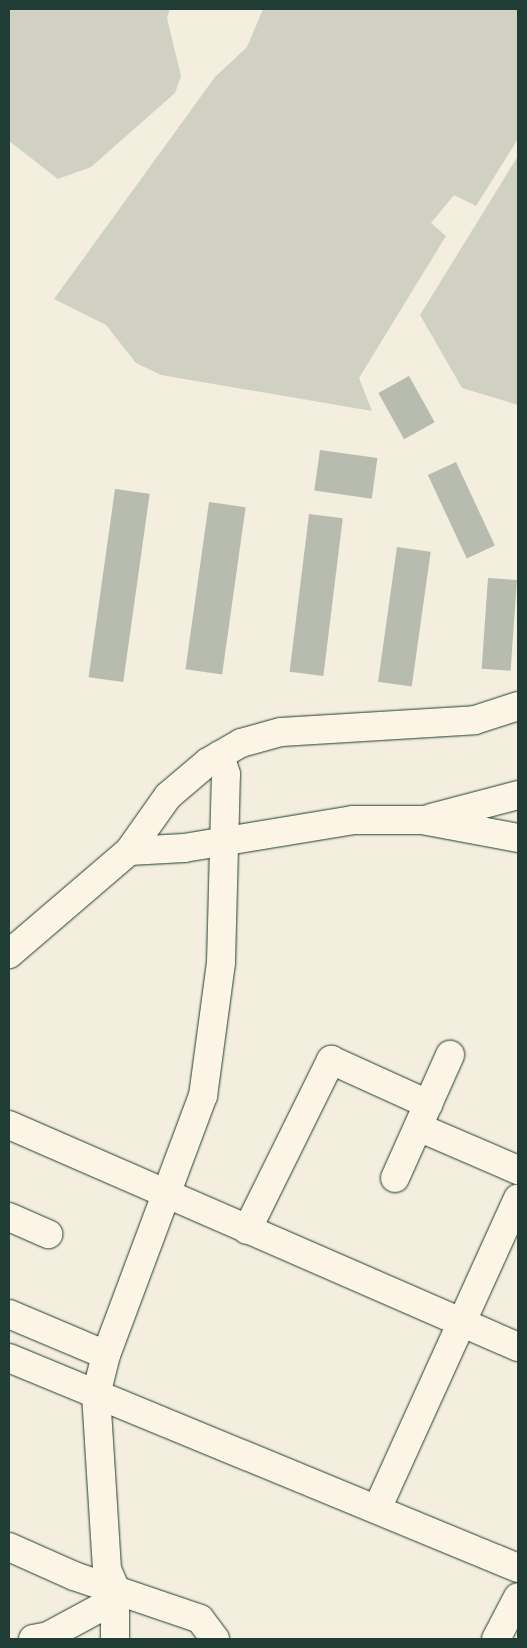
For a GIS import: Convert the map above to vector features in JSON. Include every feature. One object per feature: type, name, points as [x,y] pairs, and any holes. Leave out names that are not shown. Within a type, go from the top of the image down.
[{"type":"street","points":[[9,954],[129,851],[168,796],[220,755],[241,743],[281,732],[475,720],[518,706]]},
{"type":"street","points":[[115,1639],[115,1588],[107,1569],[96,1395],[106,1355],[203,1096],[221,962],[222,843],[226,774],[220,755]]},
{"type":"street","points":[[422,820],[518,795]]},
{"type":"street","points":[[129,851],[222,843],[353,820],[422,820],[518,838]]},
{"type":"street","points":[[394,1178],[450,1056]]},
{"type":"street","points":[[247,1230],[331,1060],[423,1116],[518,1170]]},
{"type":"street","points":[[9,1125],[518,1347]]},
{"type":"street","points":[[377,1509],[464,1322],[518,1198]]},
{"type":"street","points":[[9,1217],[48,1234]]},
{"type":"street","points":[[9,1314],[106,1355]]},
{"type":"street","points":[[9,1358],[518,1568]]},
{"type":"street","points":[[9,1547],[74,1576],[115,1588],[200,1619],[215,1639]]},
{"type":"street","points":[[33,1639],[48,1636],[111,1602],[115,1588]]},
{"type":"street","points":[[496,1639],[518,1597]]},
{"type":"shaded area","points":[[9,9],[170,9],[167,18],[181,76],[175,93],[91,167],[58,179],[9,141]]},
{"type":"shaded area","points":[[263,9],[518,9],[518,139],[476,206],[454,195],[431,223],[446,236],[359,378],[372,411],[161,375],[136,363],[106,325],[54,299],[215,77],[247,47]]},
{"type":"shaded area","points":[[518,156],[518,405],[462,388],[420,315]]},
{"type":"building","points":[[409,376],[435,422],[404,439],[378,393]]},
{"type":"building","points":[[320,450],[377,458],[372,499],[314,491]]},
{"type":"building","points":[[456,462],[495,545],[467,558],[428,475]]},
{"type":"building","points":[[115,489],[150,494],[123,682],[89,677]]},
{"type":"building","points":[[209,502],[246,507],[222,675],[185,669]]},
{"type":"building","points":[[309,514],[343,518],[323,676],[290,672]]},
{"type":"building","points":[[397,547],[431,552],[412,686],[378,682]]},
{"type":"building","points":[[488,578],[517,580],[511,671],[482,669]]}]
